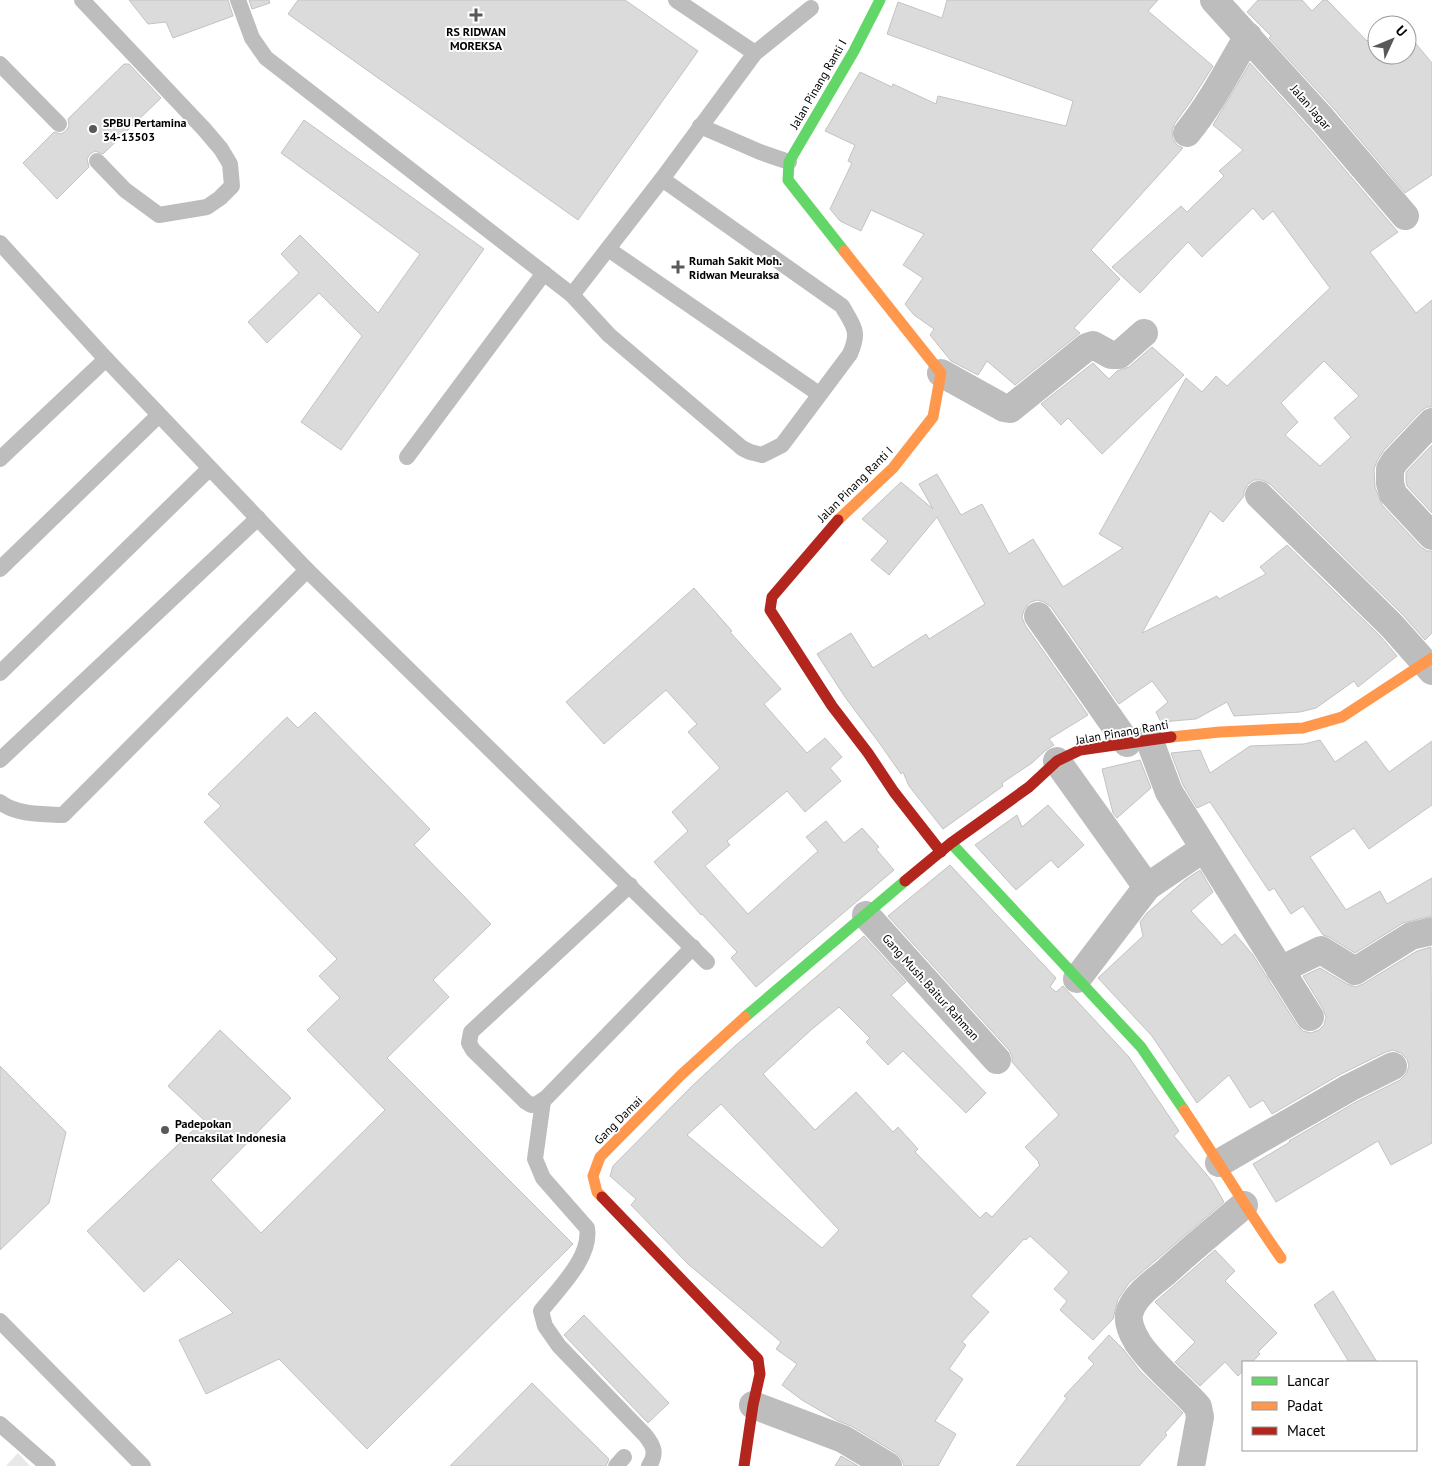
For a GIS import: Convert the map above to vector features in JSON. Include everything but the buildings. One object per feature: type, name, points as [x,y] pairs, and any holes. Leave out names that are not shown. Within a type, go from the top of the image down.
[{"type":"street","name":"Jalan Pinang Ranti I","points":[[789,162],[854,51],[880,0]]},
{"type":"street","name":"Jalan Jagar","points":[[1214,0],[1248,36],[1405,216]]},
{"type":"street","points":[[1187,133],[1202,115],[1248,36]]},
{"type":"street","points":[[789,162],[788,180],[941,373],[1004,408],[1010,409],[1087,347],[1093,345],[1111,355],[1119,355],[1144,332]]},
{"type":"street","name":"Jalan Pinang Ranti I","points":[[941,373],[933,417],[893,468],[826,533],[772,598],[770,610],[832,706],[868,753],[922,830],[942,852]]},
{"type":"street","points":[[1432,422],[1394,461],[1390,470],[1390,483],[1393,494],[1432,536]]},
{"type":"street","points":[[1259,495],[1430,664]]},
{"type":"street","points":[[1038,616],[1138,741],[1203,849],[1310,1017]]},
{"type":"street","name":"Jalan Pinang Ranti","points":[[787,982],[929,861],[1029,787],[1057,761],[1080,750],[1138,741],[1220,732],[1311,726],[1342,717],[1430,664]]},
{"type":"street","points":[[1057,761],[1148,887]]},
{"type":"street","points":[[951,843],[1141,1047],[1219,1163],[1244,1205],[1281,1258]]},
{"type":"street","points":[[1077,979],[1148,887],[1203,849]]},
{"type":"street","name":"Gang Mush. Baitur Rahman","points":[[866,915],[997,1060]]},
{"type":"street","points":[[1280,970],[1321,950],[1355,971],[1411,936],[1432,931]]},
{"type":"street","name":"Gang Damai","points":[[753,1405],[760,1374],[758,1359],[598,1192],[593,1176],[600,1158],[681,1075],[725,1034],[787,982]]},
{"type":"street","points":[[1219,1163],[1334,1096],[1393,1066]]},
{"type":"street","points":[[1191,1466],[1200,1417],[1198,1407],[1152,1361],[1138,1342],[1131,1328],[1129,1311],[1150,1285],[1244,1205]]},
{"type":"street","points":[[744,1466],[753,1405],[844,1439],[888,1466]]},
{"type":"lane","points":[[82,0],[221,149],[230,164],[232,186],[207,207],[159,215],[125,190],[97,161]]},
{"type":"lane","points":[[238,0],[252,38],[266,58],[572,295],[609,335],[742,448],[762,455],[782,445],[850,354],[856,339],[853,325],[842,306],[662,179]]},
{"type":"lane","points":[[676,0],[755,53]]},
{"type":"lane","points":[[572,295],[662,179],[755,53],[810,8]]},
{"type":"lane","points":[[0,64],[59,124]]},
{"type":"lane","points":[[700,126],[760,152],[789,162]]},
{"type":"lane","points":[[0,243],[209,469],[307,570],[707,962]]},
{"type":"lane","points":[[608,249],[820,394]]},
{"type":"lane","points":[[407,457],[544,273]]},
{"type":"lane","points":[[0,459],[106,359]]},
{"type":"lane","points":[[0,569],[159,415]]},
{"type":"lane","points":[[0,673],[209,469]]},
{"type":"lane","points":[[0,760],[258,518]]},
{"type":"lane","points":[[0,802],[25,812],[62,816],[307,570]]},
{"type":"lane","points":[[630,885],[471,1032],[470,1043],[473,1050],[519,1096],[531,1106],[542,1101],[693,947]]},
{"type":"lane","points":[[542,1101],[535,1159],[538,1170],[587,1228],[588,1237],[587,1246],[576,1267],[541,1311],[542,1318],[545,1326],[559,1346],[649,1440],[653,1446],[654,1453],[649,1466]]},
{"type":"lane","points":[[0,1321],[143,1466]]},
{"type":"lane","points":[[0,1424],[48,1466]]},
{"type":"shaded area","points":[[18,1453],[30,1466],[6,1466]]},
{"type":"traffic: fast","points":[[844,251],[788,180],[789,162],[854,51],[880,0]]},
{"type":"traffic: fast","points":[[951,843],[1141,1047],[1184,1110]]},
{"type":"traffic: fast","points":[[745,1017],[905,881]]},
{"type":"traffic: slow","points":[[838,520],[893,468],[933,417],[941,373],[844,251]]},
{"type":"traffic: slow","points":[[1171,737],[1220,732],[1303,728],[1342,717],[1432,658]]},
{"type":"traffic: slow","points":[[602,1197],[597,1192],[593,1176],[600,1157],[681,1075],[745,1017]]},
{"type":"traffic: slow","points":[[1184,1110],[1281,1258]]},
{"type":"traffic: jam","points":[[838,520],[772,597],[770,610],[832,706],[868,753],[894,792],[941,852]]},
{"type":"traffic: jam","points":[[905,881],[951,843],[1029,787],[1057,761],[1080,750],[1171,737]]},
{"type":"traffic: jam","points":[[602,1197],[758,1359],[760,1374],[753,1405],[744,1466]]},
{"type":"place","name":"RS RIDWAN MOREKSA","points":[[476,15]]},
{"type":"place","name":"SPBU Pertamina 34-13503","points":[[93,129]]},
{"type":"place","name":"Rumah Sakit Moh. Ridwan Meuraksa","points":[[678,267]]},
{"type":"place","name":"Padepokan Pencaksilat Indonesia","points":[[165,1130]]}]
